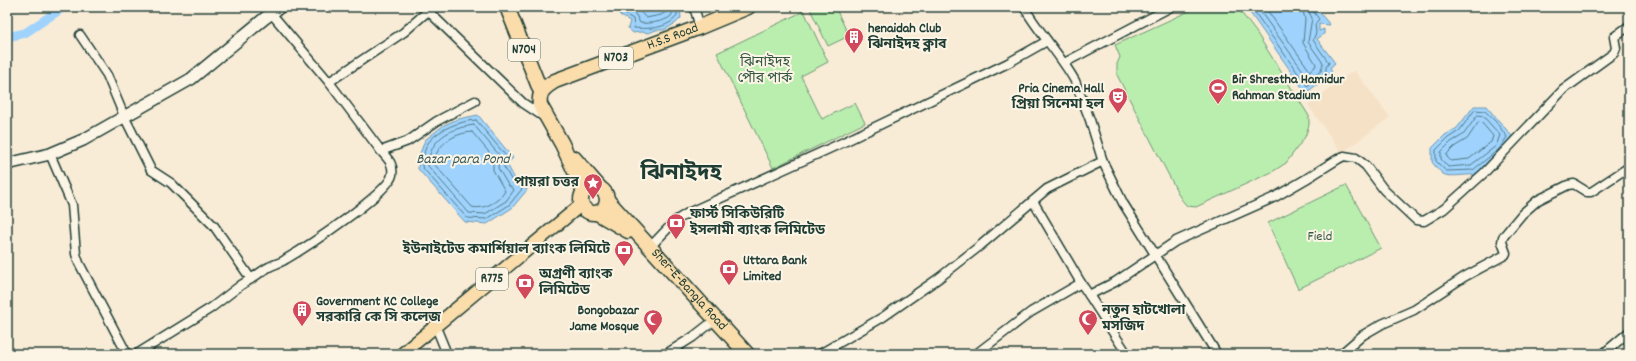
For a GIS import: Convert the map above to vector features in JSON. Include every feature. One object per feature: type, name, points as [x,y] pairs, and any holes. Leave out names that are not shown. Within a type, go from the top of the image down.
[{"type":"highway","name":"N704","points":[[507,7],[541,92]]},
{"type":"highway","name":"H.S.S Road","points":[[541,92],[555,81],[700,27],[748,7]]},
{"type":"highway","points":[[541,92],[539,99],[540,105],[562,144],[587,205]]},
{"type":"highway","points":[[562,144],[599,188]]},
{"type":"highway","points":[[587,205],[593,187],[599,188]]},
{"type":"highway","name":"Sher-E-Bangla Road","points":[[599,188],[605,192],[608,201],[648,246],[747,354]]},
{"type":"highway","points":[[587,205],[603,210],[608,201]]},
{"type":"highway","name":"Sher-E-Bangla Road","points":[[587,205],[648,246]]},
{"type":"main road","name":"R775","points":[[412,354],[587,205]]},
{"type":"main road","name":"R775","points":[[402,354],[587,205]]},
{"type":"street","points":[[329,82],[404,32],[426,9],[435,7]]},
{"type":"street","points":[[694,7],[700,27]]},
{"type":"street","points":[[1024,7],[1075,81],[1082,96],[1103,161],[1123,203],[1217,354]]},
{"type":"street","points":[[1064,63],[1171,7]]},
{"type":"street","points":[[426,9],[462,42],[523,103],[548,120]]},
{"type":"street","points":[[7,164],[50,154],[83,140],[191,79],[276,10],[390,161],[393,168],[392,177],[385,188],[362,208],[320,238],[284,261],[270,266],[241,285],[211,308],[136,354]]},
{"type":"street","points":[[1089,295],[1115,282],[1176,241],[1275,197],[1306,180],[1338,158],[1344,156],[1356,158],[1366,166],[1384,190],[1416,220],[1424,221],[1444,209],[1484,174],[1563,90],[1614,53],[1616,48],[1614,37],[1629,26]]},
{"type":"street","points":[[80,35],[107,75],[124,116],[152,170],[171,183],[214,226],[251,279]]},
{"type":"street","points":[[648,246],[675,221],[688,213],[846,141],[1008,63],[1048,41]]},
{"type":"street","points":[[381,151],[408,141],[437,121],[474,101]]},
{"type":"street","points":[[50,154],[72,205],[76,249],[79,263],[127,354]]},
{"type":"street","points":[[820,354],[883,317],[939,278],[1033,202],[1046,189],[1103,161]]},
{"type":"street","points":[[1341,354],[1363,335],[1382,324],[1414,310],[1464,277],[1505,255],[1506,253],[1502,242],[1502,237],[1522,214],[1538,200],[1568,185],[1574,184],[1587,192],[1591,192],[1629,167]]},
{"type":"street","points":[[1033,202],[1081,283],[1127,354]]},
{"type":"street","points":[[976,354],[1031,312],[1081,283]]},
{"type":"street","points":[[666,354],[693,337],[716,319]]},
{"type":"street","points":[[438,332],[446,354]]},
{"type":"street","points":[[1603,354],[1629,332]]},
{"type":"shaded area","points":[[1354,70],[1390,117],[1342,153],[1308,105]]},
{"type":"green space","points":[[814,7],[835,7],[849,36],[828,46],[810,9]]},
{"type":"green space","name":"Bir Shrestha Hamidur Rahman Stadium","points":[[1198,7],[1237,7],[1256,32],[1309,116],[1309,125],[1305,137],[1286,163],[1272,172],[1196,207],[1187,206],[1181,199],[1117,75],[1117,64],[1120,57],[1115,45]]},
{"type":"green space","name":"ঝিনাইদহ পৌর পার্ক","points":[[804,11],[828,62],[801,76],[822,119],[855,103],[865,123],[773,168],[717,53]]},
{"type":"green space","name":"Field","points":[[1346,185],[1381,248],[1298,289],[1268,223]]},
{"type":"water","points":[[618,7],[680,7],[681,18],[676,23],[664,30],[656,30],[649,33],[633,33],[628,28],[630,21],[621,16],[615,9]]},
{"type":"water","points":[[1246,7],[1315,7],[1330,25],[1319,24],[1319,31],[1324,29],[1324,34],[1317,39],[1335,63],[1330,68],[1332,73],[1306,93]]},
{"type":"water","points":[[1474,106],[1486,106],[1512,136],[1503,152],[1474,175],[1449,176],[1443,174],[1432,162],[1432,148],[1445,135],[1457,128]]},
{"type":"water","name":"Bazar para Pond","points":[[478,115],[513,158],[507,164],[516,181],[520,179],[527,190],[512,208],[487,224],[465,222],[418,169],[419,156],[425,140],[444,125],[458,119]]},
{"type":"waterway","points":[[7,37],[25,33],[64,7]]},
{"type":"place","name":"henaidah Club ঝিনাইদহ ক্লাব","points":[[854,54]]},
{"type":"place","name":"Bir Shrestha Hamidur Rahman Stadium","points":[[1218,105]]},
{"type":"place","name":"Pria Cinema Hall প্রিয়া সিনেমা হল","points":[[1118,114]]},
{"type":"place","name":"পায়রা চত্তর","points":[[593,200]]},
{"type":"place","name":"ফার্স্ট সিকিউরিটি ইসলামী ব্যাংক লিমিটেড","points":[[676,240]]},
{"type":"place","name":"ইউনাইটেড কমার্শিয়াল ব্যাংক লিমিটে","points":[[624,267]]},
{"type":"place","name":"Uttara Bank Limited","points":[[729,286]]},
{"type":"place","name":"অগ্রণী ব্যাংক লিমিটেড","points":[[525,300]]},
{"type":"place","name":"Government KC College সরকারি কে সি কলেজ","points":[[302,327]]},
{"type":"place","name":"Bongobazar Jame Mosque","points":[[653,336]]},
{"type":"place","name":"নতুন হাটখোলা মসজিদ","points":[[1088,336]]},
{"type":"district","name":"ঝিনাইদহ","points":[[681,174]]}]
